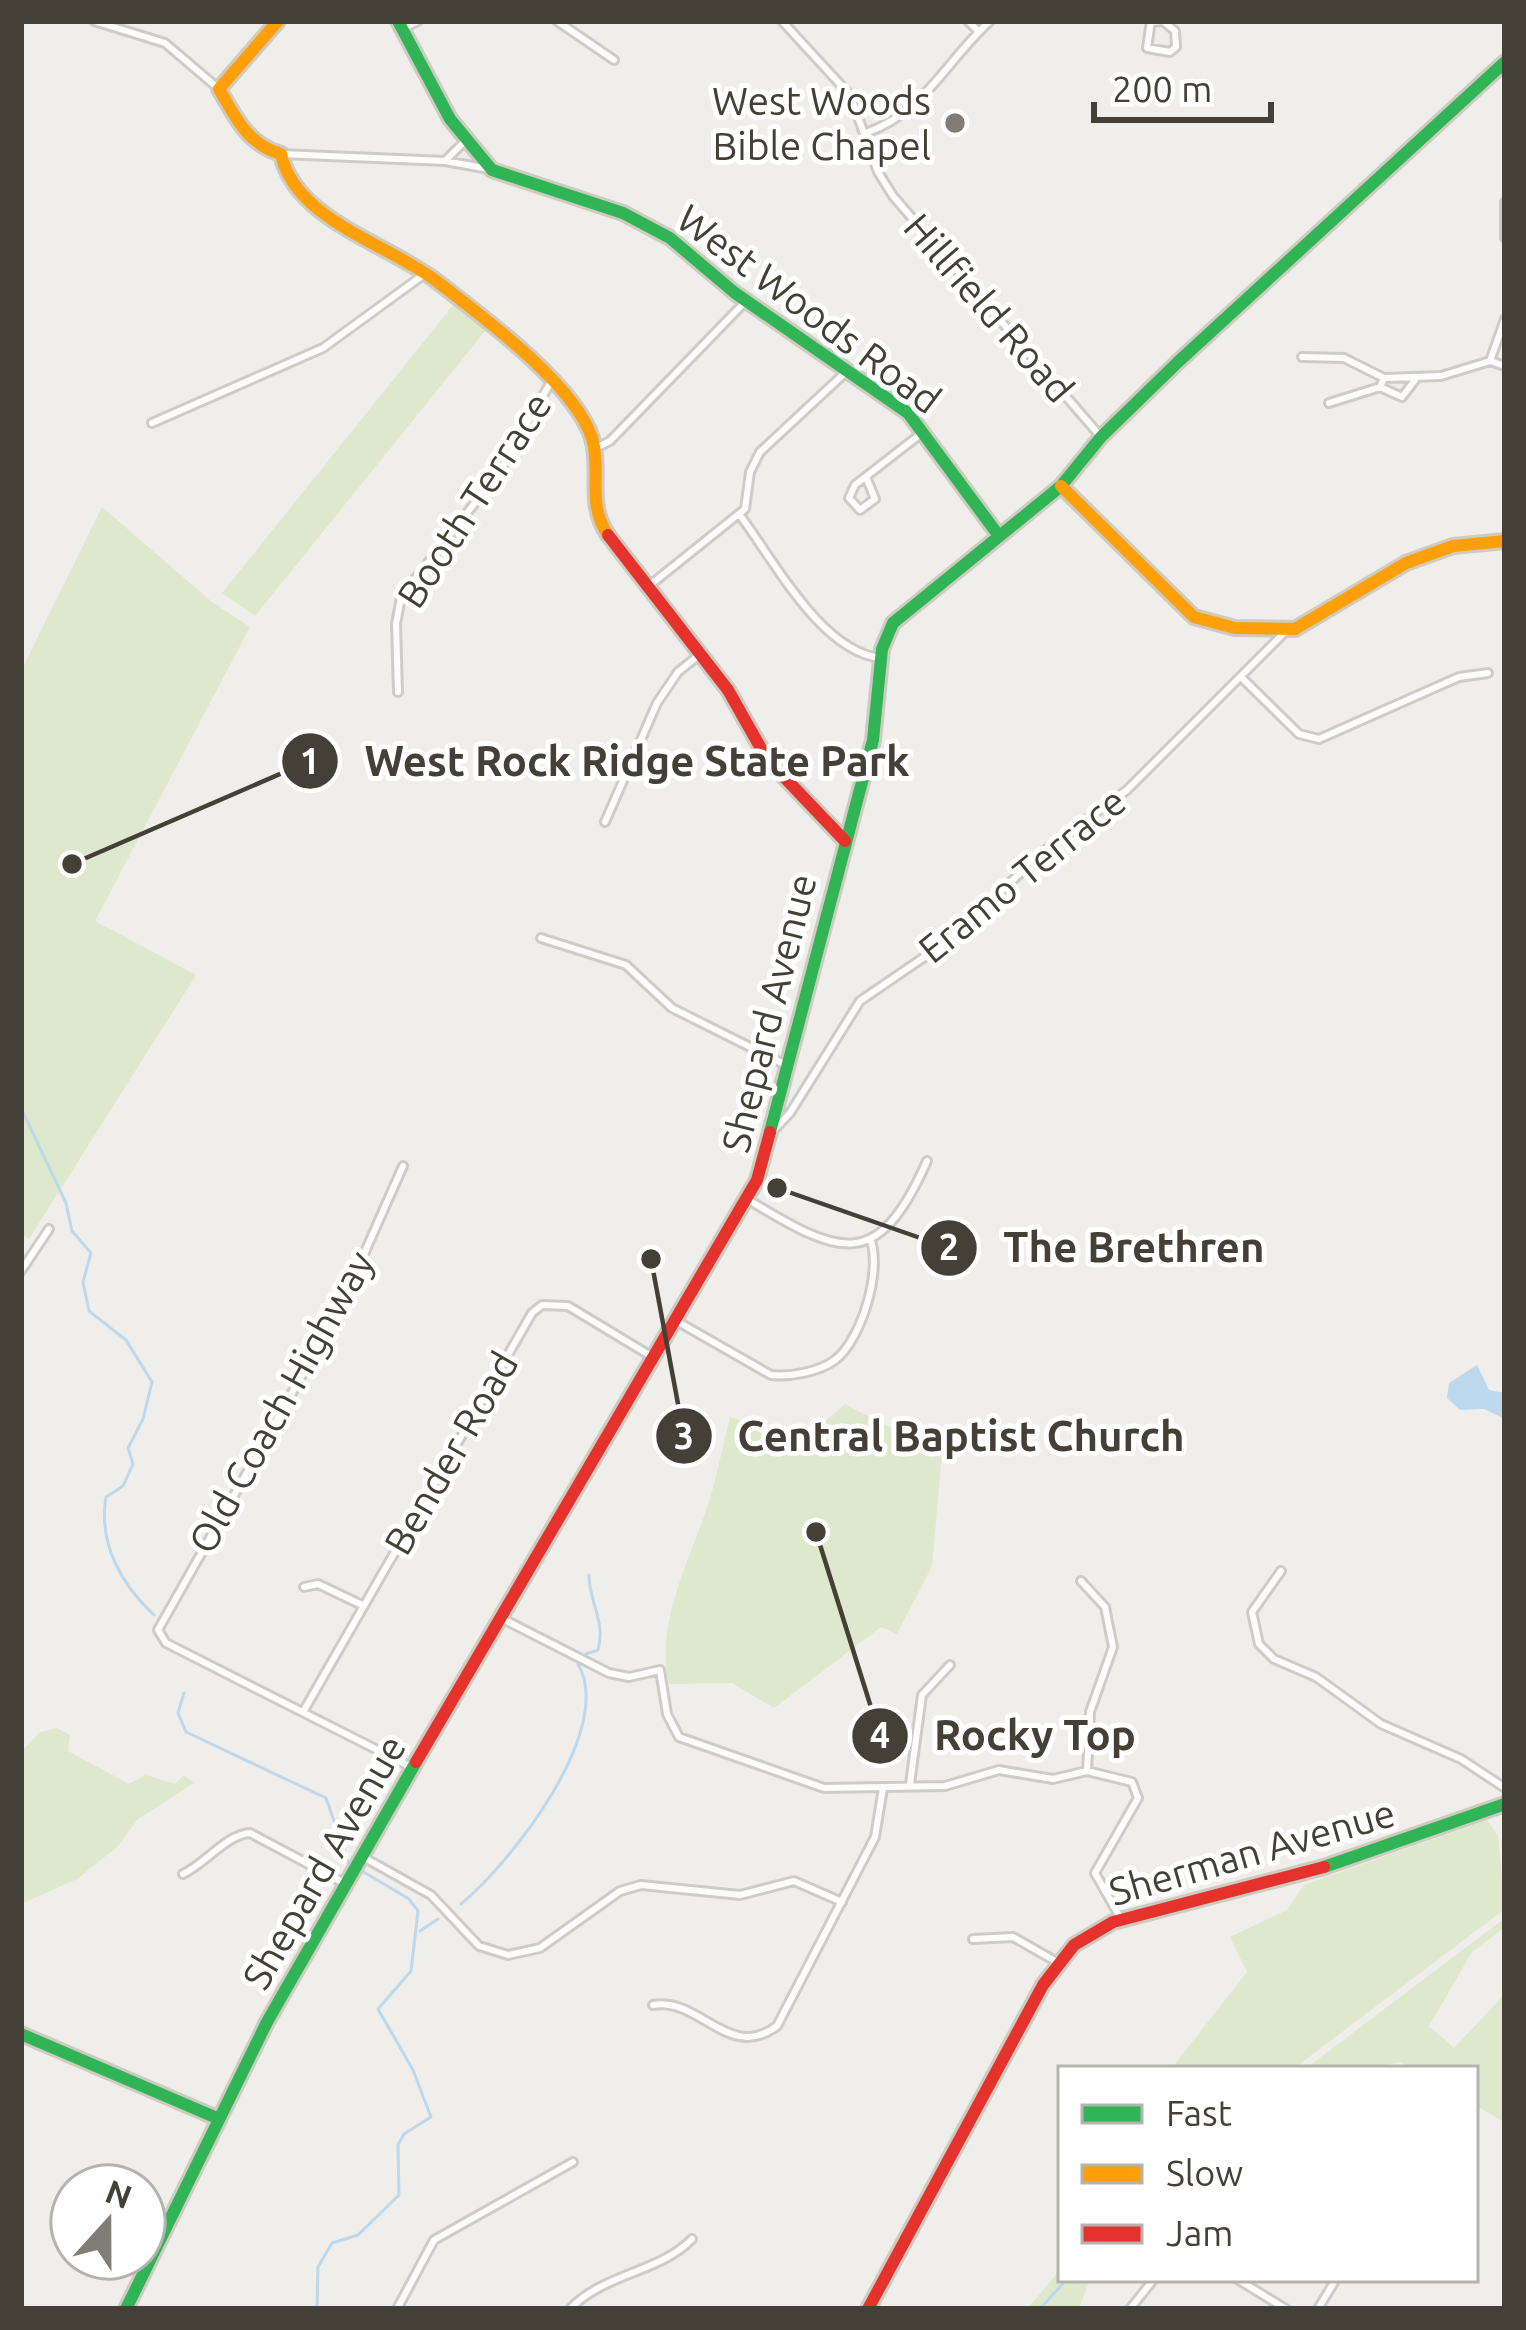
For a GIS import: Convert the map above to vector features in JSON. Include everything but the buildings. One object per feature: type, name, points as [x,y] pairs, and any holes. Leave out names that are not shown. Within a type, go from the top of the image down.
[{"type":"main road","points":[[278,21],[219,89],[247,137],[281,154],[288,180],[307,201],[426,273],[552,380],[581,413],[594,449],[596,517],[737,704],[766,759],[845,842]]},
{"type":"main road","points":[[400,25],[466,140],[492,170]]},
{"type":"main road","name":"Shepard Avenue","points":[[126,2309],[217,2118],[346,1884],[747,1199],[773,1130],[877,720],[888,630],[904,610],[1061,486],[1101,437],[1248,296],[1505,62]]},
{"type":"main road","name":"West Woods Road","points":[[492,170],[658,229],[746,301],[848,369],[925,430],[999,536]]},
{"type":"main road","points":[[1061,486],[1195,617],[1215,625],[1287,630],[1320,617],[1406,563],[1453,546],[1505,541]]},
{"type":"main road","name":"Sherman Avenue","points":[[868,2309],[1058,1962],[1082,1938],[1121,1919],[1316,1870],[1505,1804]]},
{"type":"main road","points":[[21,2034],[217,2118]]},
{"type":"street","points":[[94,21],[176,50],[219,89]]},
{"type":"street","points":[[400,25],[418,21]]},
{"type":"street","points":[[557,21],[614,60]]},
{"type":"street","name":"Hillfield Road","points":[[782,21],[843,85],[878,172],[893,196],[1101,437]]},
{"type":"street","points":[[968,21],[979,31]]},
{"type":"street","points":[[866,134],[903,116],[943,79],[990,21]]},
{"type":"street","points":[[1151,21],[1163,21],[1175,31],[1176,47],[1170,52],[1148,48],[1151,21]]},
{"type":"street","points":[[445,161],[466,140]]},
{"type":"street","name":"West Woods Road","points":[[281,154],[445,161],[492,170]]},
{"type":"street","points":[[1505,202],[1505,238]]},
{"type":"street","points":[[152,423],[322,348],[426,273]]},
{"type":"street","points":[[594,449],[610,441],[746,301]]},
{"type":"street","points":[[1490,361],[1505,319]]},
{"type":"street","points":[[1302,357],[1358,361],[1384,378],[1415,380],[1490,361],[1505,365]]},
{"type":"street","points":[[649,586],[739,514],[748,503],[750,472],[760,452],[848,369]]},
{"type":"street","points":[[1380,387],[1384,378]]},
{"type":"street","name":"Booth Terrace","points":[[398,692],[396,624],[401,597],[500,471],[552,380]]},
{"type":"street","points":[[1329,403],[1380,387],[1402,397],[1415,380]]},
{"type":"street","points":[[866,477],[875,499],[860,510],[848,498],[866,477],[925,430]]},
{"type":"street","points":[[739,514],[826,631],[850,650],[881,658]]},
{"type":"street","name":"Eramo Terrace","points":[[773,1130],[790,1113],[860,1001],[939,947],[1048,848],[1127,790],[1287,630]]},
{"type":"street","points":[[605,822],[656,703],[678,672],[701,653]]},
{"type":"street","points":[[1241,677],[1293,730],[1319,739],[1459,677],[1488,674]]},
{"type":"street","points":[[541,938],[626,965],[672,1008],[786,1065]]},
{"type":"street","points":[[747,1199],[824,1242],[870,1239],[900,1217],[927,1161]]},
{"type":"street","name":"Old Coach Highway","points":[[303,1712],[159,1637],[161,1622],[341,1306],[403,1166]]},
{"type":"street","points":[[21,1271],[49,1228]]},
{"type":"street","points":[[673,1319],[771,1375],[829,1364],[843,1353],[875,1280],[877,1259],[870,1239]]},
{"type":"street","name":"Bender Road","points":[[303,1712],[532,1313],[542,1305],[568,1306],[651,1356]]},
{"type":"street","points":[[1281,1571],[1252,1612],[1255,1633],[1269,1655],[1321,1680],[1381,1724],[1461,1759],[1505,1789]]},
{"type":"street","points":[[1081,1581],[1105,1607],[1113,1648],[1090,1712],[1087,1771]]},
{"type":"street","points":[[304,1587],[317,1584],[362,1605]]},
{"type":"street","points":[[499,1617],[609,1673],[629,1676],[660,1670],[667,1714],[688,1743],[803,1784],[944,1786],[999,1770],[1053,1779],[1087,1771],[1125,1779],[1138,1788],[1135,1805],[1095,1873],[1121,1919]]},
{"type":"street","points":[[910,1784],[922,1695],[950,1665]]},
{"type":"street","points":[[303,1712],[413,1768]]},
{"type":"street","points":[[653,2005],[672,2005],[733,2036],[768,2033],[786,2012],[878,1828],[883,1788]]},
{"type":"street","points":[[183,1874],[205,1864],[231,1839],[250,1833],[346,1884]]},
{"type":"street","points":[[362,1856],[431,1895],[479,1946],[508,1955],[540,1948],[611,1896],[641,1885],[740,1895],[794,1881],[842,1902]]},
{"type":"street","points":[[973,1939],[1013,1937],[1058,1962]]},
{"type":"street","points":[[398,2309],[434,2240],[573,2162]]},
{"type":"street","points":[[571,2309],[587,2293],[679,2252],[692,2239]]},
{"type":"street","points":[[1130,2309],[1152,2282]]},
{"type":"street","points":[[1242,2282],[1286,2309]]},
{"type":"street","points":[[1318,2309],[1334,2282]]},
{"type":"green space","points":[[454,304],[485,331],[255,616],[222,593]]},
{"type":"green space","points":[[102,507],[212,602],[250,627],[95,921],[196,975],[29,1239],[21,1234],[21,671]]},
{"type":"green space","points":[[845,1404],[942,1454],[932,1566],[897,1634],[881,1627],[774,1708],[732,1683],[669,1684],[666,1660],[671,1614],[710,1499],[730,1417],[803,1440]]},
{"type":"green space","points":[[57,1728],[70,1735],[68,1751],[129,1784],[146,1775],[175,1784],[184,1775],[194,1783],[138,1819],[117,1847],[77,1879],[21,1904],[21,1752],[40,1732]]},
{"type":"green space","points":[[1487,1820],[1498,1836],[1505,1909],[1297,2066],[1173,2066],[1247,1972],[1230,1937],[1287,1910],[1304,1885]]},
{"type":"green space","points":[[1505,1918],[1505,1927],[1472,1952],[1429,2026],[1454,2048],[1505,1994],[1502,2121],[1478,2107],[1478,2066],[1407,2066],[1400,2062],[1309,2066]]},
{"type":"green space","points":[[1058,2273],[1058,2282],[1089,2282],[1079,2309],[1027,2309]]},
{"type":"water","points":[[1477,1365],[1489,1390],[1505,1393],[1505,1419],[1484,1409],[1460,1410],[1447,1398],[1449,1383]]},
{"type":"waterway","points":[[21,1108],[66,1203],[72,1231],[91,1253],[83,1282],[89,1311],[126,1340],[152,1382],[143,1419],[128,1448],[133,1464],[123,1486],[106,1497],[104,1514],[115,1562],[131,1590],[154,1615]]},
{"type":"waterway","points":[[586,1654],[598,1650],[600,1640],[589,1575]]},
{"type":"waterway","points":[[461,1904],[530,1827],[571,1758],[583,1723],[586,1691],[578,1664]]},
{"type":"waterway","points":[[184,1693],[178,1713],[186,1732],[326,1798],[349,1864]]},
{"type":"waterway","points":[[317,2309],[318,2267],[332,2243],[358,2235],[399,2195],[398,2145],[404,2134],[431,2117],[413,2070],[378,2009],[411,1971],[418,1911],[409,1899],[362,1871]]},
{"type":"waterway","points":[[420,1931],[438,1919]]},
{"type":"waterway","points":[[1040,2309],[1064,2282]]},
{"type":"traffic: fast","points":[[398,21],[450,119],[492,170],[623,213],[670,238],[735,293],[908,413],[999,536]]},
{"type":"traffic: fast","points":[[770,1132],[873,740],[882,649],[893,623],[1061,486],[1101,437],[1178,362],[1505,62]]},
{"type":"traffic: fast","points":[[126,2309],[267,2022],[416,1762]]},
{"type":"traffic: fast","points":[[1324,1867],[1505,1804]]},
{"type":"traffic: fast","points":[[21,2034],[217,2118]]},
{"type":"traffic: slow","points":[[278,21],[219,89],[237,120],[259,144],[281,154],[290,177],[324,214],[439,283],[548,374],[582,417],[592,438],[596,499],[608,535]]},
{"type":"traffic: slow","points":[[1061,486],[1194,617],[1235,628],[1295,629],[1406,563],[1453,546],[1505,541]]},
{"type":"traffic: jam","points":[[608,535],[728,690],[767,759],[845,841]]},
{"type":"traffic: jam","points":[[416,1762],[757,1180],[770,1132]]},
{"type":"traffic: jam","points":[[868,2309],[1043,1985],[1074,1945],[1113,1922],[1324,1867]]},
{"type":"place","name":"West Woods Bible Chapel","points":[[955,123]]},
{"type":"place","name":"West Rock Ridge State Park","points":[[72,864]]},
{"type":"place","name":"The Brethren","points":[[777,1188]]},
{"type":"place","name":"Central Baptist Church","points":[[651,1259]]},
{"type":"place","name":"Rocky Top","points":[[816,1532]]}]
